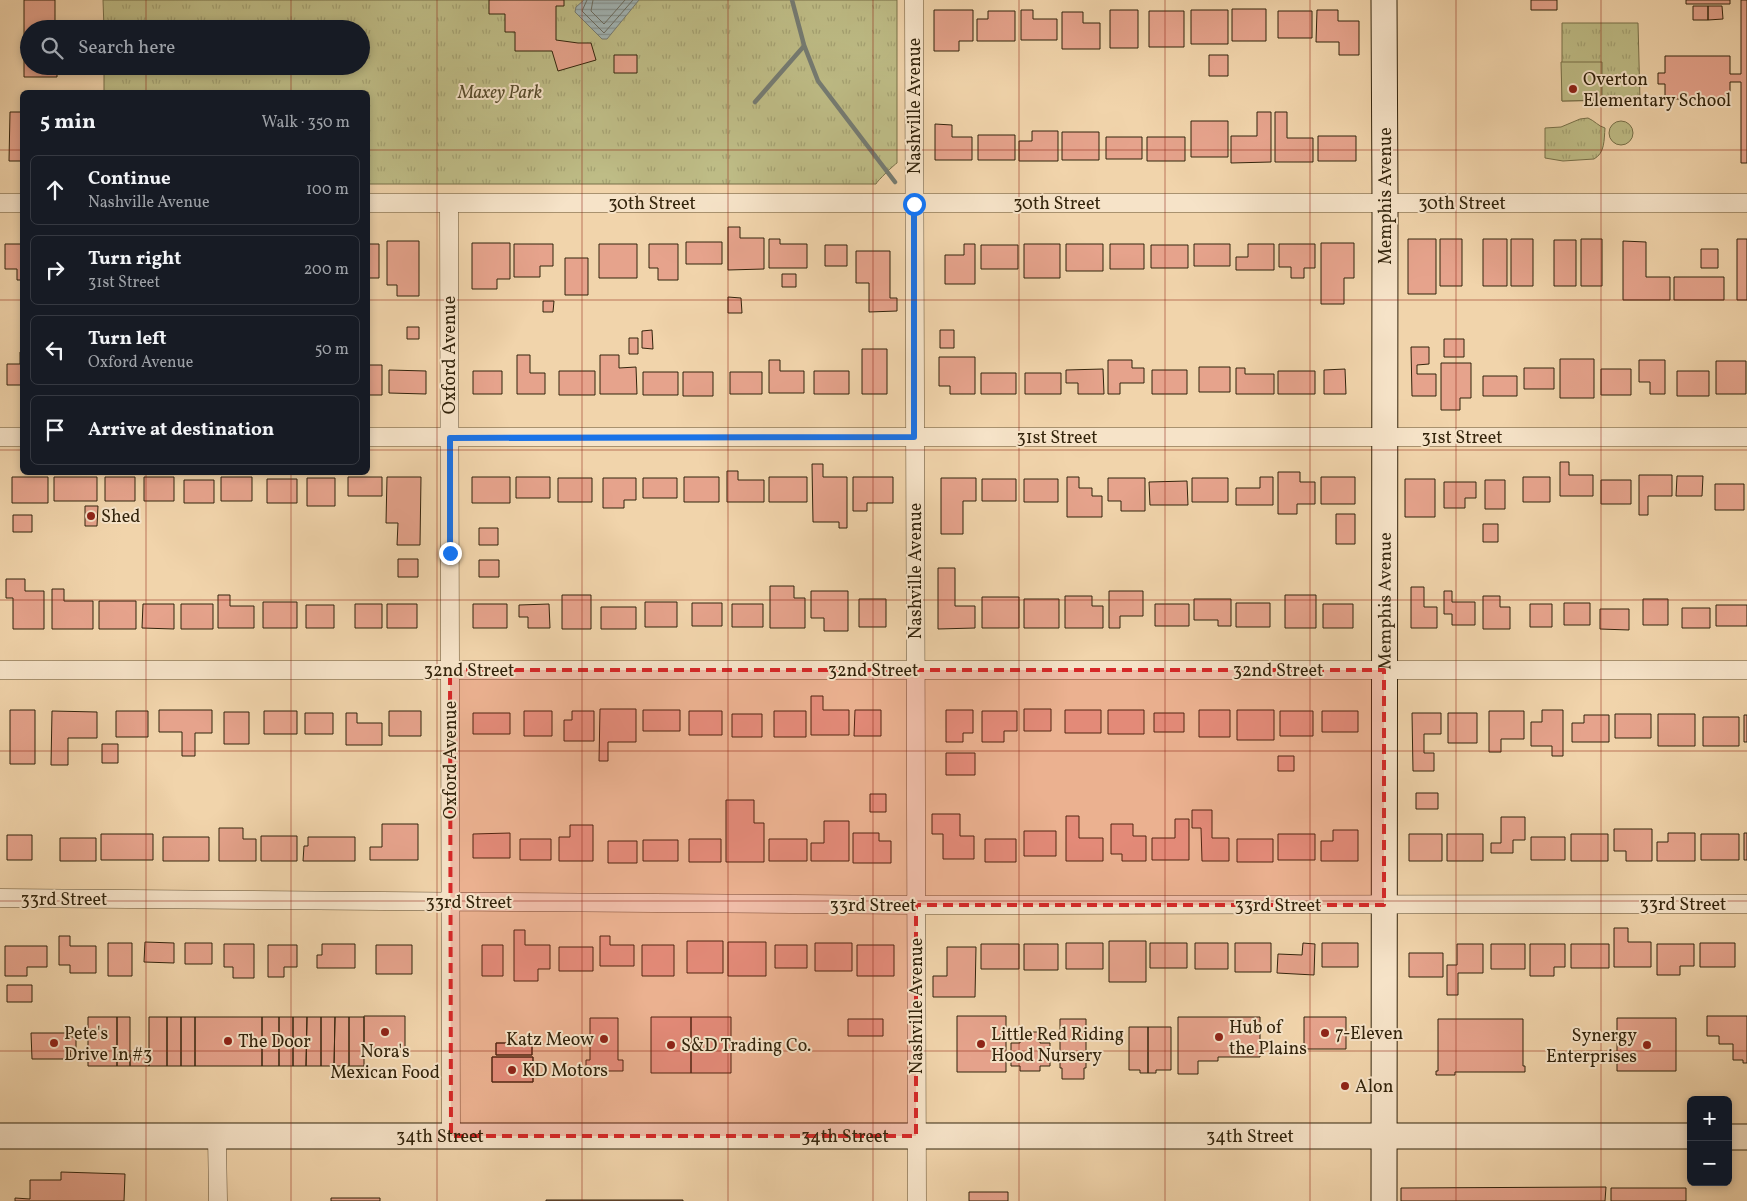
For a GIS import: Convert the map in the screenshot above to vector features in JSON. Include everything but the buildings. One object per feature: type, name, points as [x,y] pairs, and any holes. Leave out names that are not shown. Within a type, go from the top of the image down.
[{"type":"main road","name":"Memphis Avenue","points":[[1384,0],[1384,1201]]},
{"type":"main road","name":"34th Street","points":[[0,1136],[1687,1136]]},
{"type":"main road","points":[[1732,1136],[1747,1136]]},
{"type":"street","name":"Nashville Avenue","points":[[914,0],[917,1201]]},
{"type":"street","points":[[0,203],[20,203]]},
{"type":"street","name":"30th Street","points":[[370,203],[1747,203]]},
{"type":"street","name":"Oxford Avenue","points":[[449,203],[451,1136]]},
{"type":"street","name":"31st Street","points":[[370,438],[1747,437]]},
{"type":"street","points":[[0,438],[20,438]]},
{"type":"street","name":"32nd Street","points":[[0,670],[1747,670]]},
{"type":"street","name":"33rd Street","points":[[0,898],[916,905],[1747,904]]},
{"type":"street","points":[[216,1136],[218,1201]]},
{"type":"highlighted area","points":[[450,670],[1384,670],[1384,905],[916,905],[916,1136],[451,1136]]},
{"type":"green space","name":"Maxey Park","points":[[103,0],[897,0],[897,163],[876,184],[370,184],[370,90],[104,90],[104,75],[370,75],[370,20],[104,20]]},
{"type":"green space","points":[[1562,23],[1638,23],[1640,100],[1562,101]]},
{"type":"green space","points":[[1561,62],[1602,62],[1602,100],[1562,101]]},
{"type":"green space","points":[[1588,118],[1605,128],[1603,146],[1598,156],[1594,159],[1563,161],[1545,158],[1545,128],[1561,127],[1580,119]]},
{"type":"green space","points":[[1621,121],[1630,124],[1633,133],[1630,142],[1621,145],[1612,142],[1609,133],[1612,124]]},
{"type":"water","points":[[584,0],[639,0],[607,39],[602,39],[575,12],[576,7]]},
{"type":"waterway","points":[[792,0],[804,45],[818,81],[895,182]]},
{"type":"waterway","points":[[755,102],[804,46]]},
{"type":"place","name":"Overton Elementary School","points":[[1573,89]]},
{"type":"place","name":"Shed","points":[[91,516]]},
{"type":"place","name":"Nora's Mexican Food","points":[[385,1032]]},
{"type":"place","name":"7-Eleven","points":[[1325,1033]]},
{"type":"place","name":"Hub of the Plains","points":[[1219,1037]]},
{"type":"place","name":"Katz Meow","points":[[604,1039]]},
{"type":"place","name":"The Door","points":[[228,1041]]},
{"type":"place","name":"Pete's Drive In #3","points":[[54,1043]]},
{"type":"place","name":"Little Red Riding Hood Nursery","points":[[981,1044]]},
{"type":"place","name":"S&D Trading Co.","points":[[671,1045]]},
{"type":"place","name":"Synergy Enterprises","points":[[1647,1045]]},
{"type":"place","name":"KD Motors","points":[[512,1070]]},
{"type":"place","name":"Alon","points":[[1345,1086]]},
{"type":"route","points":[[450,553],[450,438],[914,437],[914,204]]}]
